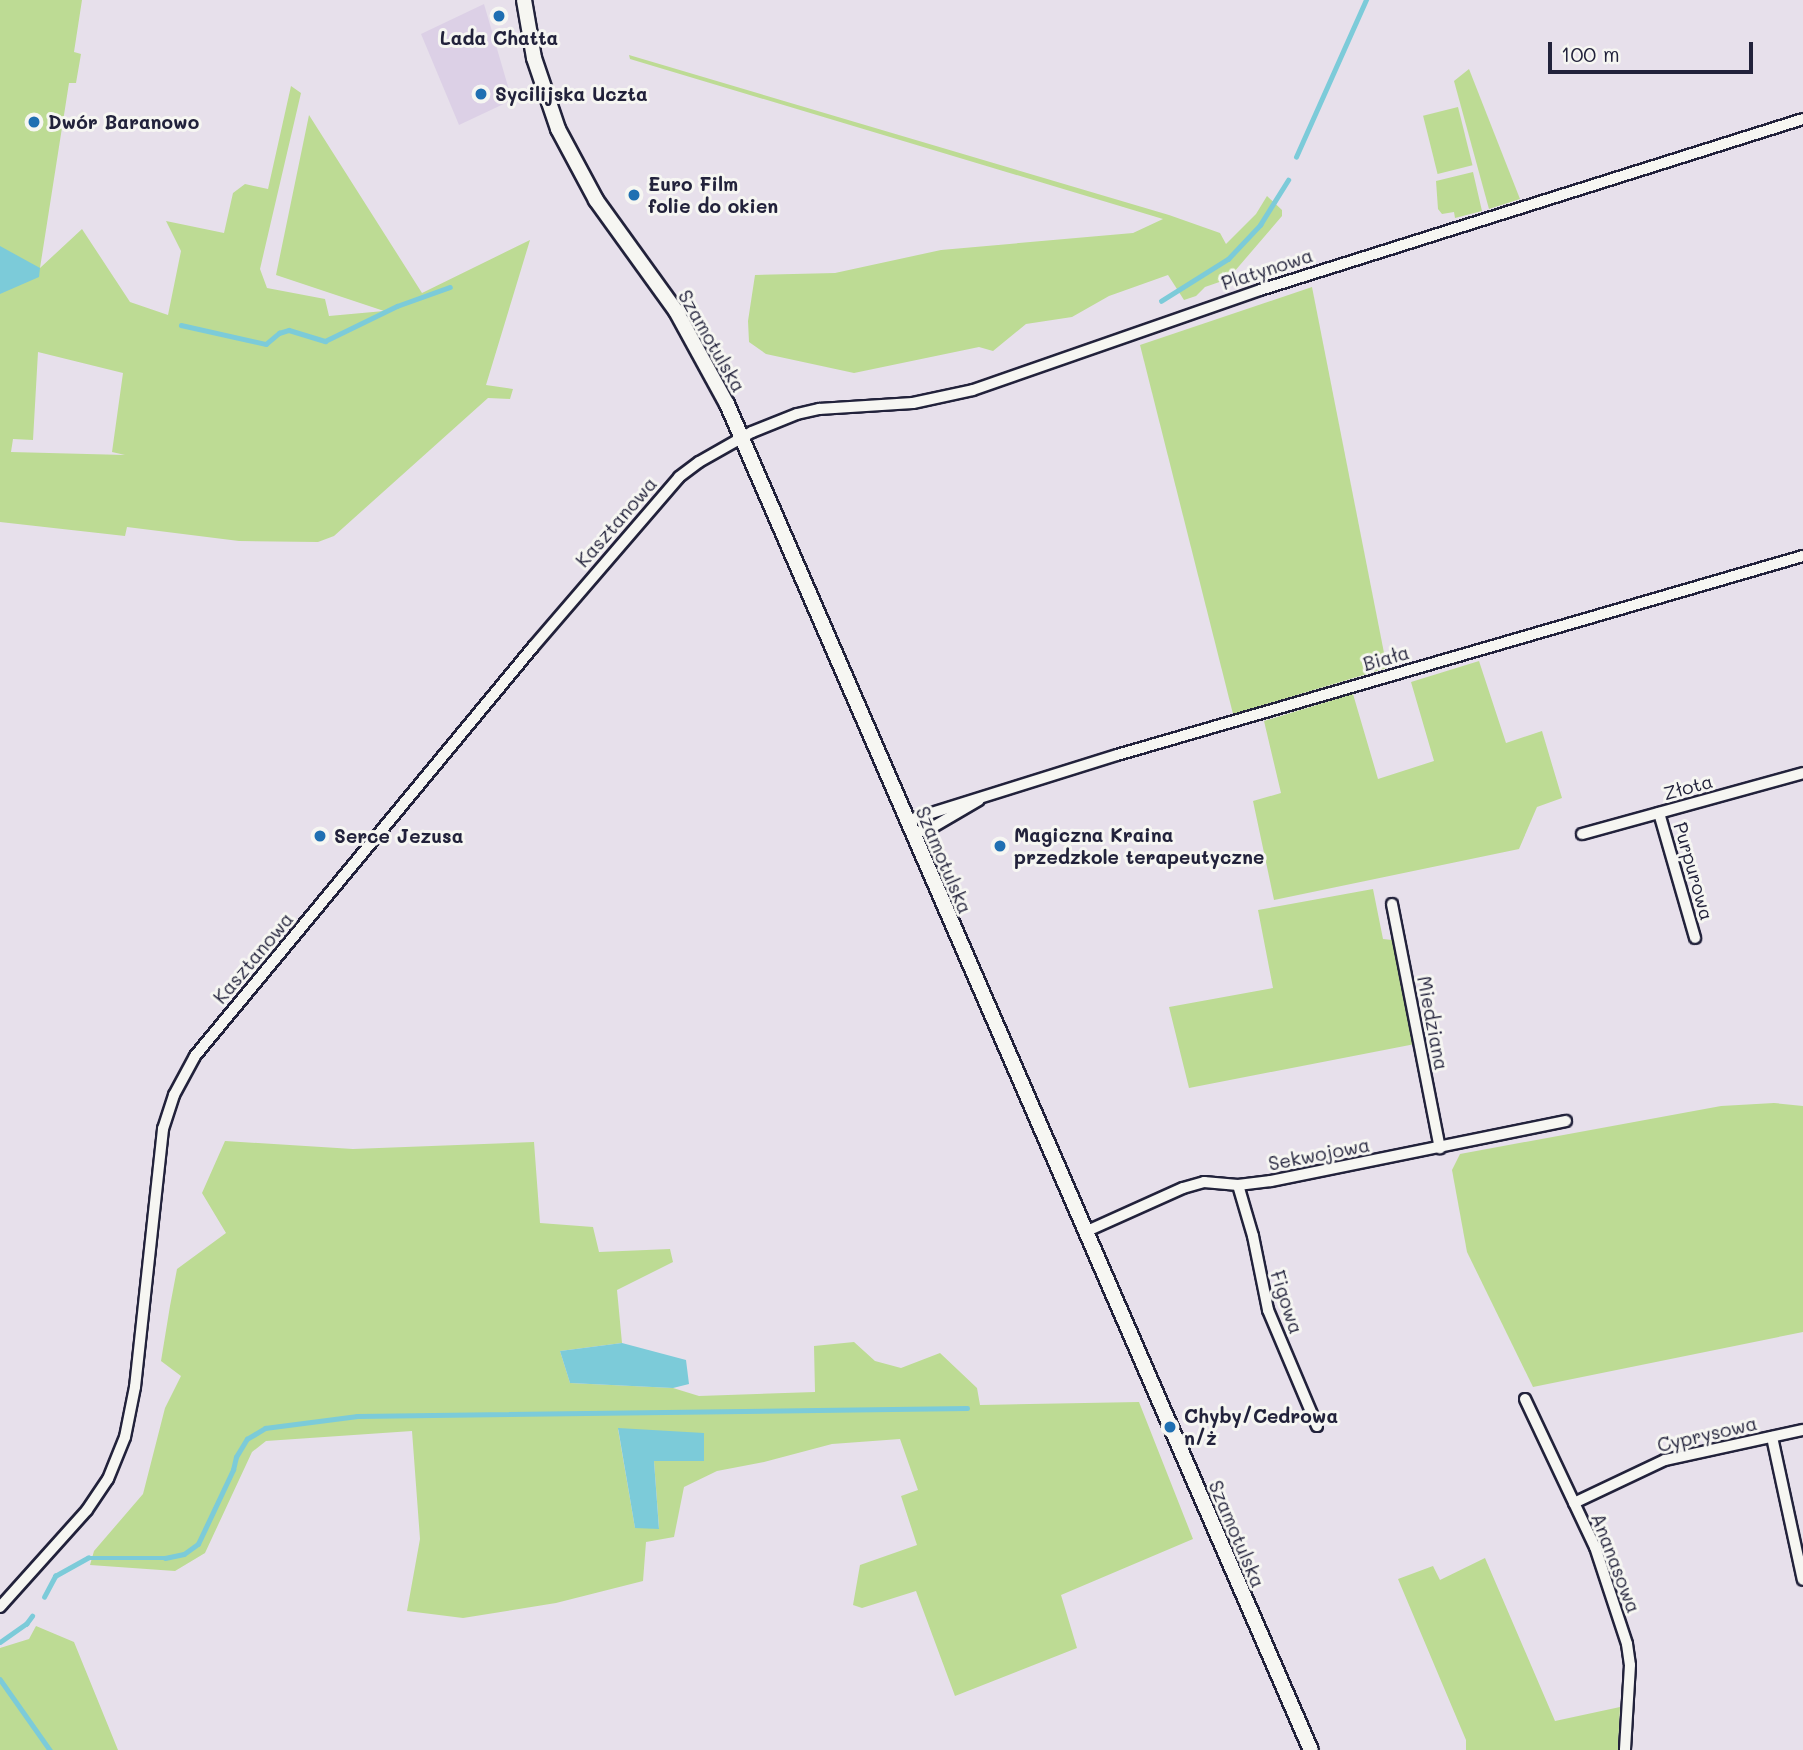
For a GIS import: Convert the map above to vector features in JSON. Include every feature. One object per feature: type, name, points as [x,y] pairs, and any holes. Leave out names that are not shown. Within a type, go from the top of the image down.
[{"type":"street","name":"Szamotulska","points":[[524,0],[536,66],[568,152],[596,200],[682,321],[742,438],[1311,1750]]},
{"type":"street","name":"Platynowa","points":[[742,438],[776,422],[819,409],[913,403],[973,390],[1260,289],[1803,119]]},
{"type":"street","name":"Kasztanowa","points":[[0,1607],[87,1510],[108,1479],[125,1437],[135,1387],[163,1129],[174,1095],[195,1056],[664,492],[699,462],[742,438]]},
{"type":"street","name":"Biała","points":[[909,828],[957,803],[981,799],[1117,755],[1803,556]]},
{"type":"street","name":"Złota","points":[[1582,834],[1803,773]]},
{"type":"street","name":"Purpurowa","points":[[1659,813],[1695,938]]},
{"type":"street","name":"Miedziana","points":[[1392,904],[1440,1148]]},
{"type":"street","name":"Sekwojowa","points":[[1085,1232],[1183,1188],[1204,1182],[1238,1185],[1440,1148],[1566,1121]]},
{"type":"street","name":"Figowa","points":[[1238,1185],[1250,1225],[1268,1310],[1317,1426]]},
{"type":"street","name":"Ananasowa","points":[[1525,1399],[1598,1555],[1627,1644],[1630,1665],[1625,1750]]},
{"type":"street","name":"Cyprysowa","points":[[1574,1503],[1665,1460],[1803,1430]]},
{"type":"street","name":"Cyprysowa","points":[[1772,1437],[1803,1580]]},
{"type":"shaded area","points":[[484,4],[512,100],[459,125],[421,34]]},
{"type":"green space","points":[[0,0],[82,0],[74,52],[81,54],[76,83],[69,83],[40,268],[82,229],[130,302],[168,315],[181,251],[166,221],[224,233],[233,193],[245,184],[268,189],[291,86],[301,93],[260,269],[267,288],[325,299],[329,316],[384,311],[276,275],[309,115],[422,293],[530,240],[486,385],[513,389],[510,399],[488,398],[334,536],[318,542],[239,541],[127,527],[125,536],[0,522]],"holes":[[[38,352],[123,373],[112,452],[125,455],[11,452],[13,439],[33,440]]]},
{"type":"green space","points":[[629,55],[1169,215],[1220,233],[1226,244],[1256,214],[1267,196],[1282,210],[1282,216],[1228,279],[1205,287],[1196,296],[1184,300],[1168,275],[1109,296],[1072,317],[1026,324],[993,351],[979,347],[854,373],[766,354],[749,342],[748,321],[755,275],[835,273],[941,250],[1133,233],[1163,219],[630,59]]},
{"type":"green space","points":[[1469,69],[1520,199],[1489,209],[1454,81]]},
{"type":"green space","points":[[1458,107],[1473,165],[1438,174],[1423,116]]},
{"type":"green space","points":[[1473,172],[1482,211],[1455,218],[1454,212],[1442,214],[1438,209],[1436,181]]},
{"type":"green space","points":[[1312,287],[1387,668],[1233,714],[1140,345]]},
{"type":"green space","points":[[1479,661],[1506,743],[1542,731],[1562,798],[1537,807],[1519,849],[1274,900],[1253,801],[1281,793],[1264,721],[1353,694],[1378,779],[1434,761],[1411,682]]},
{"type":"green space","points":[[1373,889],[1383,939],[1392,940],[1415,1044],[1189,1088],[1169,1007],[1273,988],[1258,910]]},
{"type":"green space","points":[[1774,1103],[1803,1106],[1803,1332],[1533,1387],[1467,1252],[1452,1170],[1460,1154],[1721,1106]]},
{"type":"green space","points":[[225,1141],[353,1149],[534,1142],[540,1223],[593,1227],[599,1252],[670,1249],[673,1262],[617,1290],[622,1343],[560,1351],[570,1383],[673,1388],[699,1396],[815,1392],[814,1346],[854,1342],[875,1361],[901,1368],[940,1353],[977,1388],[980,1405],[1139,1402],[1193,1539],[1061,1595],[1077,1648],[955,1696],[916,1591],[862,1608],[853,1605],[860,1565],[917,1545],[901,1496],[918,1490],[900,1439],[832,1444],[717,1471],[684,1487],[674,1537],[646,1542],[643,1581],[556,1603],[463,1618],[407,1611],[420,1539],[412,1431],[266,1441],[252,1452],[205,1553],[175,1571],[90,1565],[94,1551],[143,1494],[165,1408],[181,1376],[161,1361],[177,1269],[226,1233],[202,1193]],"holes":[[[618,1429],[654,1461],[659,1528],[635,1528]]]},
{"type":"green space","points":[[1485,1558],[1555,1721],[1620,1707],[1618,1750],[1466,1750],[1466,1740],[1398,1579],[1433,1566],[1440,1580]]},
{"type":"green space","points":[[36,1626],[74,1642],[118,1750],[0,1750],[0,1648],[29,1639]]},
{"type":"water","points":[[0,246],[40,268],[39,277],[0,294]]},
{"type":"water","points":[[622,1343],[686,1360],[689,1384],[673,1388],[570,1383],[560,1351]]},
{"type":"water","points":[[618,1428],[704,1433],[704,1461],[654,1461],[659,1529],[635,1528]]},
{"type":"waterway","points":[[1296,157],[1366,0]]},
{"type":"waterway","points":[[1161,301],[1228,259],[1260,225],[1288,180]]},
{"type":"waterway","points":[[181,325],[266,344],[279,333],[289,330],[325,341],[397,306],[450,287]]},
{"type":"waterway","points":[[44,1597],[55,1576],[88,1558],[165,1558],[184,1554],[198,1544],[233,1470],[236,1457],[247,1439],[265,1428],[357,1416],[967,1408]]},
{"type":"waterway","points":[[0,1642],[26,1624],[32,1616]]},
{"type":"waterway","points":[[0,1679],[50,1750]]},
{"type":"place","name":"Lada Chatta","points":[[499,16]]},
{"type":"place","name":"Sycilijska Uczta","points":[[481,94]]},
{"type":"place","name":"Dwór Baranowo","points":[[34,122]]},
{"type":"place","name":"Euro Film folie do okien","points":[[634,195]]},
{"type":"place","name":"Serce Jezusa","points":[[320,836]]},
{"type":"place","name":"Magiczna Kraina przedzkole terapeutyczne","points":[[1000,846]]},
{"type":"place","name":"Chyby/Cedrowa n/ż","points":[[1170,1427]]}]
